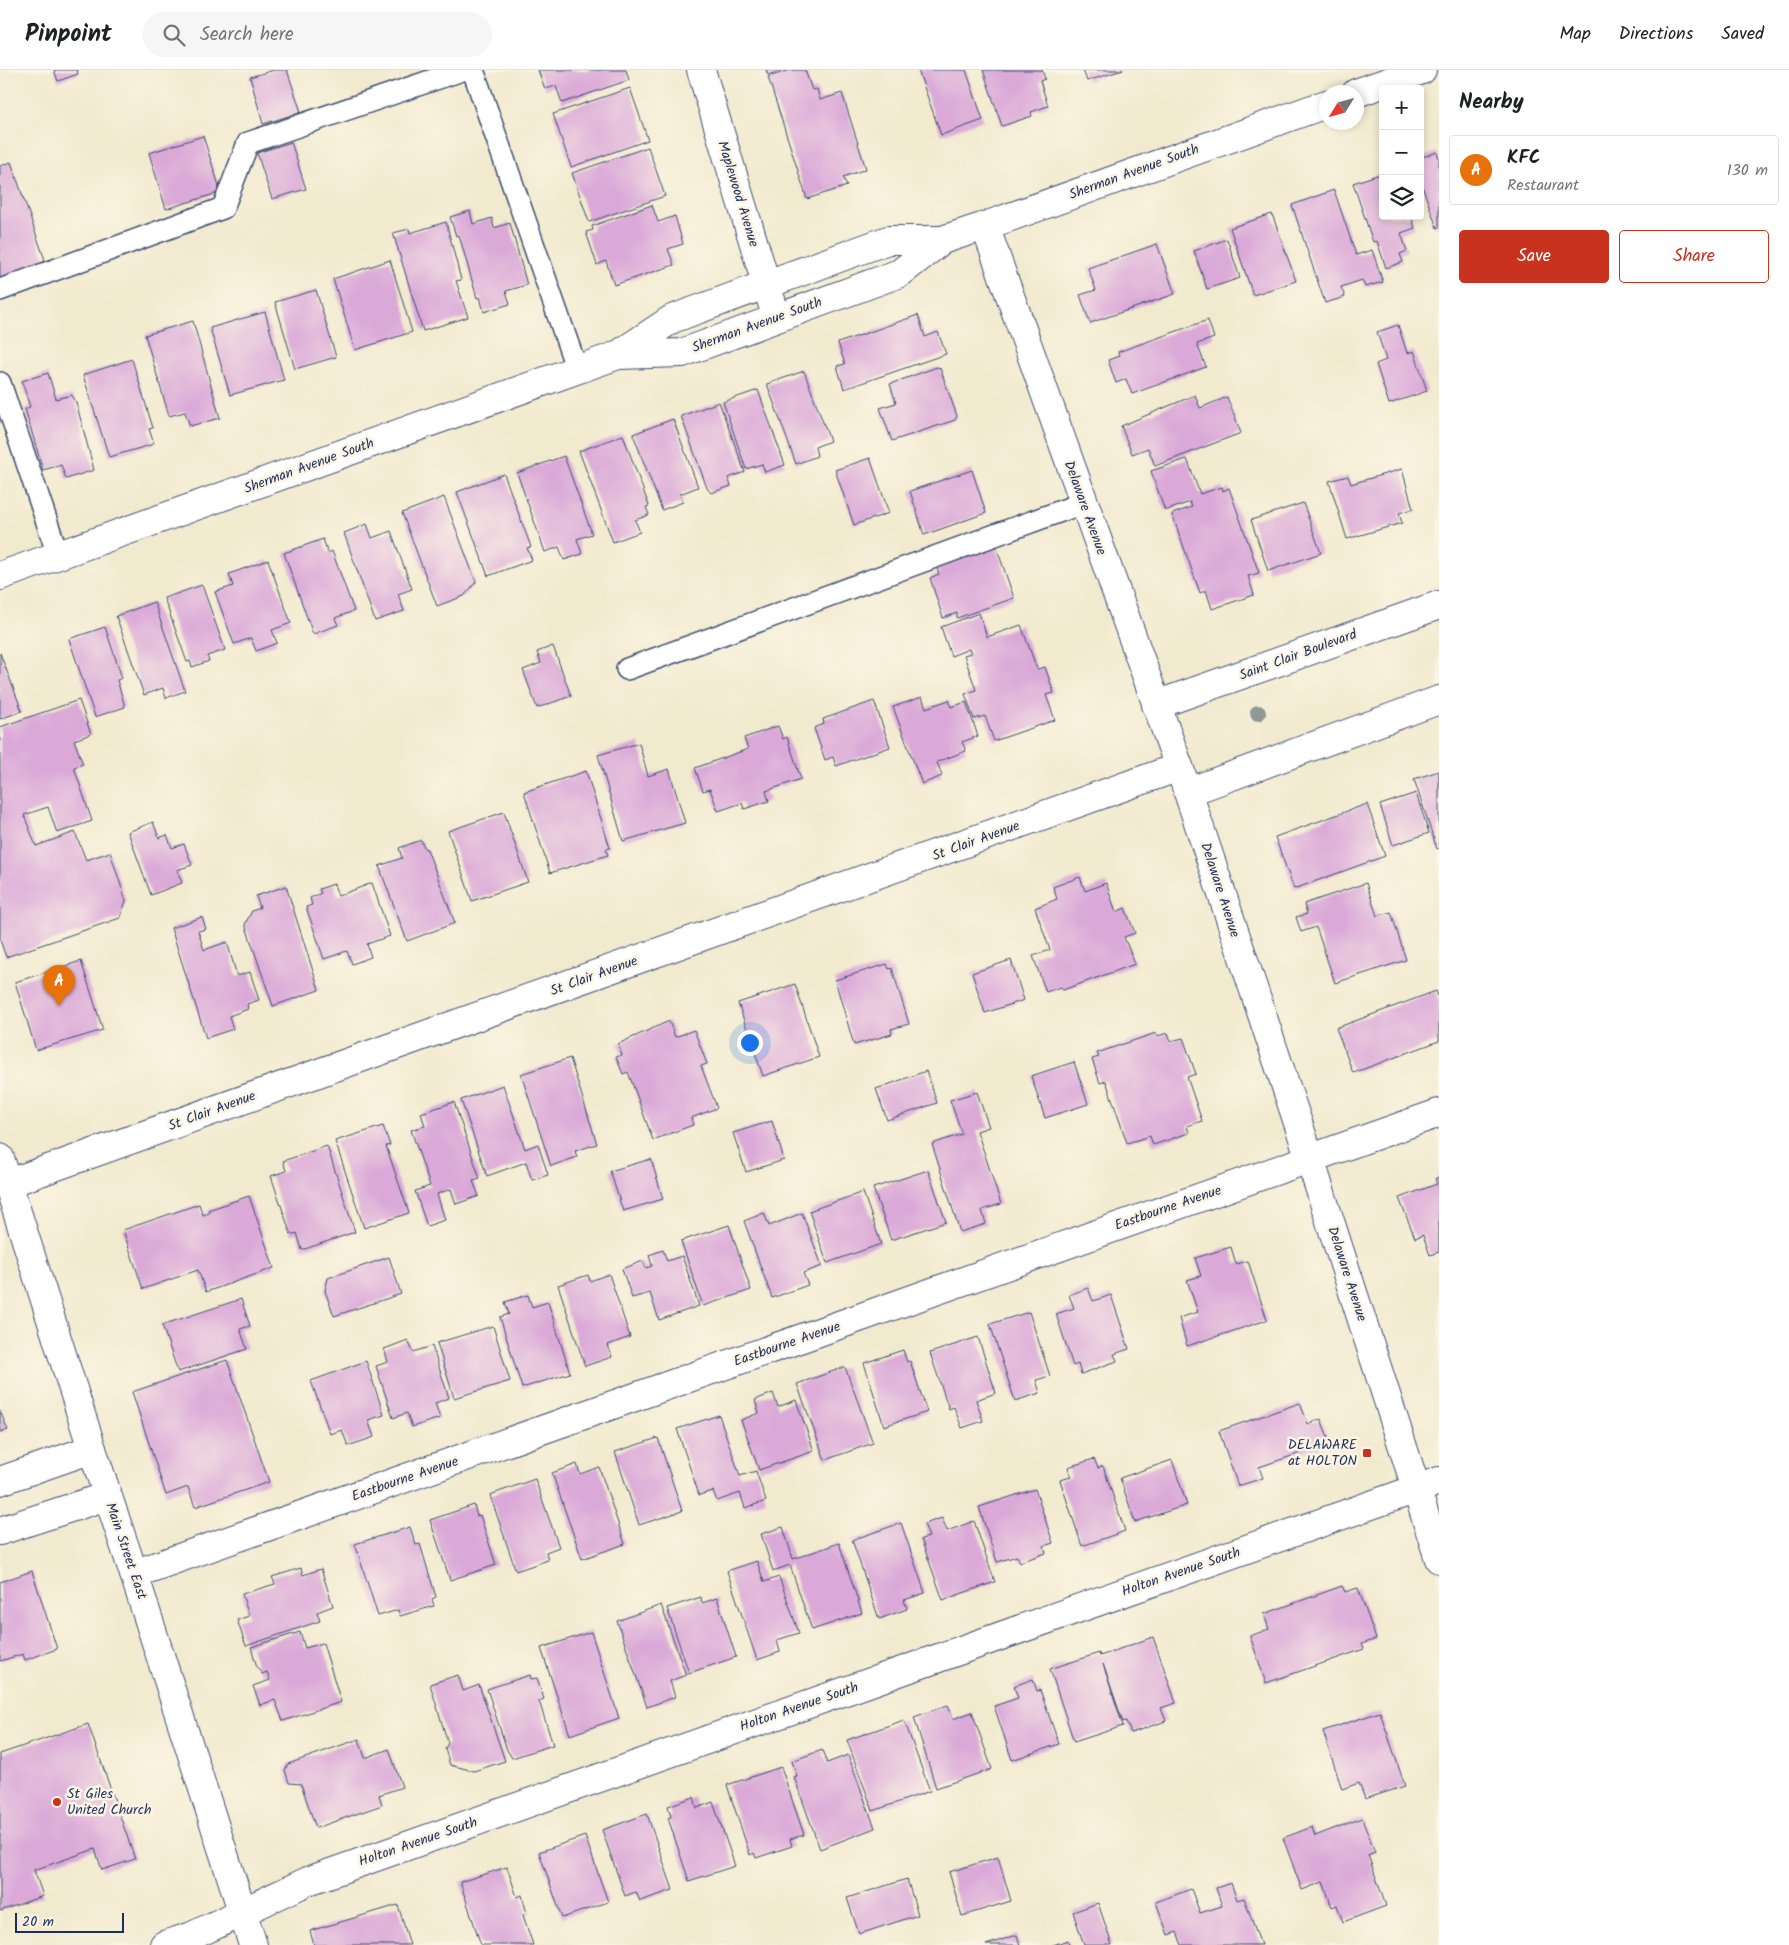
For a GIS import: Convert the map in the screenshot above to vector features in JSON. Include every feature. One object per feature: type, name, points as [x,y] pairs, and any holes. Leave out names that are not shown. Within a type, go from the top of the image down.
[{"type":"street","name":"Maplewood Avenue","points":[[701,70],[777,318]]},
{"type":"street","points":[[1364,90],[1422,70]]},
{"type":"street","name":"Sherman Avenue South","points":[[0,576],[618,355],[672,319],[888,240],[942,240],[1319,107]]},
{"type":"street","name":"Delaware Avenue","points":[[985,226],[1183,780],[1310,1158],[1428,1485],[1439,1559]]},
{"type":"street","name":"Sherman Avenue South","points":[[618,355],[682,353],[900,273],[942,240]]},
{"type":"street","name":"Saint Clair Boulevard","points":[[1156,705],[1439,605]]},
{"type":"street","points":[[1183,780],[1439,700]]},
{"type":"street","name":"St Clair Avenue","points":[[9,1184],[1183,780]]},
{"type":"street","name":"Eastbourne Avenue","points":[[134,1574],[1439,1113]]},
{"type":"street","name":"Main Street East","points":[[0,1158],[107,1496],[134,1574],[253,1945]]},
{"type":"street","points":[[0,1481],[92,1449]]},
{"type":"street","name":"Holton Avenue South","points":[[164,1945],[192,1936],[241,1911],[317,1878],[1428,1485]]},
{"type":"street","points":[[0,1531],[107,1496]]},
{"type":"lane","points":[[0,290],[223,208],[248,143],[462,70]]},
{"type":"lane","points":[[473,70],[577,370]]},
{"type":"lane","points":[[0,383],[58,555]]},
{"type":"lane","points":[[627,669],[1083,503]]},
{"type":"building","points":[[54,70],[77,70],[78,74],[58,81]]},
{"type":"building","points":[[274,70],[287,70],[301,112],[263,124],[250,77]]},
{"type":"building","points":[[538,70],[626,70],[629,80],[562,103],[556,86],[545,89]]},
{"type":"building","points":[[766,70],[782,70],[768,75]]},
{"type":"building","points":[[790,70],[805,70],[812,90],[817,89],[820,100],[842,93],[866,169],[843,177],[847,186],[807,199],[768,77]]},
{"type":"building","points":[[918,70],[966,70],[983,120],[941,135]]},
{"type":"building","points":[[983,70],[1042,70],[1045,79],[1040,81],[1048,106],[1031,112],[1032,116],[1002,126]]},
{"type":"building","points":[[1083,70],[1123,70],[1087,81]]},
{"type":"building","points":[[630,88],[648,140],[571,167],[553,114]]},
{"type":"building","points":[[203,136],[221,192],[166,209],[149,153]]},
{"type":"building","points":[[291,142],[306,189],[272,199],[257,153]]},
{"type":"building","points":[[648,147],[665,196],[589,222],[572,173]]},
{"type":"building","points":[[1437,152],[1439,159],[1439,227],[1437,228],[1424,191],[1424,157]]},
{"type":"building","points":[[11,162],[46,263],[0,279],[0,166]]},
{"type":"building","points":[[1379,174],[1379,220],[1412,220],[1415,228],[1401,233],[1407,251],[1400,254],[1403,262],[1386,268],[1377,241],[1373,242],[1353,183]]},
{"type":"building","points":[[1334,190],[1356,255],[1372,250],[1383,282],[1365,287],[1362,280],[1341,287],[1345,297],[1325,303],[1292,205]]},
{"type":"building","points":[[652,205],[658,222],[675,216],[683,244],[668,249],[674,265],[614,285],[606,261],[597,265],[586,232],[593,230],[592,226]]},
{"type":"building","points":[[470,211],[473,224],[492,218],[494,228],[510,223],[527,285],[506,291],[510,304],[484,312],[480,297],[477,298],[459,235],[456,236],[450,217]]},
{"type":"building","points":[[1272,214],[1296,281],[1253,295],[1230,228]]},
{"type":"building","points":[[446,222],[461,280],[456,281],[468,317],[423,331],[393,233],[409,229],[410,233]]},
{"type":"building","points":[[1227,239],[1240,278],[1207,289],[1194,251]]},
{"type":"building","points":[[1157,244],[1175,294],[1090,323],[1080,295],[1096,290],[1088,268]]},
{"type":"building","points":[[390,260],[412,332],[355,350],[333,279]]},
{"type":"building","points":[[316,290],[336,357],[295,369],[275,302]]},
{"type":"building","points":[[265,312],[284,380],[230,395],[210,328]]},
{"type":"building","points":[[918,315],[925,337],[938,332],[946,354],[844,389],[837,366],[845,364],[838,343]]},
{"type":"building","points":[[1208,320],[1214,338],[1197,344],[1206,367],[1132,394],[1126,379],[1116,383],[1108,360],[1119,356],[1118,352]]},
{"type":"building","points":[[193,321],[220,418],[190,426],[185,412],[169,416],[145,335]]},
{"type":"building","points":[[1398,325],[1407,353],[1414,351],[1427,391],[1389,404],[1376,364],[1386,360],[1377,332]]},
{"type":"building","points":[[132,359],[153,428],[149,429],[154,444],[109,457],[83,375]]},
{"type":"building","points":[[937,367],[940,368],[957,416],[955,420],[892,441],[880,408],[896,403],[890,384]]},
{"type":"building","points":[[804,371],[830,441],[815,447],[817,456],[796,464],[767,384]]},
{"type":"building","points":[[48,373],[56,399],[72,395],[76,402],[94,470],[66,479],[61,465],[43,470],[25,409],[30,407],[22,381]]},
{"type":"building","points":[[758,390],[785,465],[765,472],[762,464],[746,469],[723,402]]},
{"type":"building","points":[[1195,395],[1200,408],[1227,397],[1241,433],[1155,466],[1148,448],[1132,454],[1121,426]]},
{"type":"building","points":[[719,402],[745,472],[728,478],[731,486],[711,493],[707,488],[681,416]]},
{"type":"building","points":[[673,419],[698,487],[680,494],[683,502],[662,510],[633,434]]},
{"type":"building","points":[[623,435],[649,506],[646,507],[649,515],[635,520],[640,532],[613,542],[579,451]]},
{"type":"building","points":[[564,456],[592,534],[577,539],[582,554],[564,560],[559,547],[545,552],[517,473]]},
{"type":"building","points":[[870,458],[889,513],[854,525],[835,470]]},
{"type":"building","points":[[1187,459],[1200,494],[1222,487],[1223,491],[1229,488],[1259,573],[1248,576],[1254,595],[1212,609],[1206,590],[1200,593],[1172,514],[1192,507],[1190,502],[1165,511],[1151,471]]},
{"type":"building","points":[[1402,469],[1413,509],[1399,513],[1402,523],[1347,539],[1329,481],[1348,476],[1351,484]]},
{"type":"building","points":[[972,470],[986,513],[924,535],[910,491]]},
{"type":"building","points":[[504,474],[531,547],[527,548],[532,560],[488,576],[457,492]]},
{"type":"building","points":[[444,497],[476,582],[464,596],[437,606],[402,513]]},
{"type":"building","points":[[1303,503],[1321,553],[1268,571],[1251,520]]},
{"type":"building","points":[[367,524],[372,538],[391,531],[412,589],[398,594],[404,611],[375,621],[344,533]]},
{"type":"building","points":[[323,539],[328,553],[332,551],[354,611],[335,618],[338,625],[313,634],[284,553]]},
{"type":"building","points":[[994,540],[1014,598],[957,618],[957,613],[943,618],[930,578],[939,574],[934,560]]},
{"type":"building","points":[[268,560],[291,623],[272,630],[277,643],[256,651],[251,638],[234,644],[215,592],[233,586],[229,574]]},
{"type":"building","points":[[202,585],[225,650],[207,656],[209,661],[192,667],[190,661],[187,662],[164,598]]},
{"type":"building","points":[[154,602],[185,691],[166,698],[163,688],[144,695],[116,616]]},
{"type":"building","points":[[979,613],[987,637],[1021,625],[1037,669],[1045,667],[1054,693],[1046,695],[1055,720],[994,741],[985,716],[974,719],[965,694],[976,690],[964,655],[971,653],[969,649],[951,656],[941,627]]},
{"type":"building","points":[[105,627],[122,678],[117,680],[125,707],[95,717],[69,639]]},
{"type":"building","points":[[553,646],[571,696],[537,708],[523,670],[541,663],[537,652]]},
{"type":"building","points":[[0,653],[22,711],[0,719]]},
{"type":"building","points":[[922,697],[926,708],[949,700],[951,707],[966,702],[978,736],[962,742],[966,751],[937,762],[942,776],[922,784],[893,707]]},
{"type":"building","points":[[79,700],[91,734],[74,740],[83,764],[74,767],[92,821],[57,833],[48,807],[24,815],[36,846],[75,832],[86,860],[110,852],[126,901],[120,918],[6,957],[0,940],[0,727]]},
{"type":"building","points":[[874,701],[890,747],[836,766],[833,757],[825,760],[814,728],[824,724],[823,719]]},
{"type":"building","points":[[778,726],[783,739],[787,737],[801,779],[766,791],[769,801],[744,809],[742,803],[718,811],[710,789],[703,791],[695,768],[748,749],[744,738]]},
{"type":"building","points":[[639,743],[648,776],[669,769],[685,823],[623,841],[598,755]]},
{"type":"building","points":[[586,771],[610,848],[606,849],[608,855],[550,873],[524,792]]},
{"type":"building","points":[[1439,771],[1439,848],[1437,849],[1414,779]]},
{"type":"building","points":[[1416,793],[1429,833],[1393,845],[1380,805]]},
{"type":"building","points":[[1367,804],[1385,856],[1294,889],[1275,837]]},
{"type":"building","points":[[504,812],[528,882],[472,901],[448,831]]},
{"type":"building","points":[[153,822],[159,838],[167,835],[172,848],[184,844],[192,865],[177,870],[182,883],[151,895],[128,832]]},
{"type":"building","points":[[421,840],[425,849],[427,849],[455,923],[407,941],[379,866],[402,858],[399,848]]},
{"type":"building","points":[[1080,877],[1085,891],[1106,883],[1116,912],[1125,908],[1135,933],[1124,937],[1135,964],[1063,990],[1061,987],[1046,992],[1033,956],[1050,950],[1035,908],[1057,899],[1053,887]]},
{"type":"building","points":[[372,883],[390,936],[367,944],[371,957],[352,964],[347,951],[324,959],[306,907],[312,905],[310,898],[321,893],[319,889],[334,884],[338,896]]},
{"type":"building","points":[[1366,883],[1377,916],[1391,912],[1406,960],[1335,983],[1316,927],[1301,932],[1296,917],[1307,914],[1304,904]]},
{"type":"building","points":[[286,886],[319,990],[273,1006],[245,924],[252,911],[260,908],[256,896]]},
{"type":"building","points":[[202,917],[206,929],[198,931],[204,950],[227,942],[237,976],[250,972],[259,1000],[247,1004],[248,1009],[229,1016],[233,1029],[206,1038],[171,928]]},
{"type":"building","points":[[1011,960],[1024,1000],[985,1013],[972,973]]},
{"type":"building","points":[[81,961],[103,1030],[36,1050],[15,982]]},
{"type":"building","points":[[887,964],[889,969],[892,968],[909,1024],[891,1029],[892,1034],[854,1045],[835,980]]},
{"type":"building","points":[[795,984],[819,1057],[763,1076],[738,1003]]},
{"type":"building","points":[[1436,991],[1439,999],[1439,1041],[1353,1073],[1336,1028]]},
{"type":"building","points":[[669,1021],[675,1037],[694,1030],[707,1064],[701,1066],[717,1108],[691,1118],[693,1125],[653,1140],[628,1072],[623,1074],[616,1057],[622,1055],[618,1044]]},
{"type":"building","points":[[1156,1033],[1157,1036],[1168,1033],[1171,1041],[1183,1038],[1196,1074],[1187,1077],[1202,1121],[1187,1126],[1189,1133],[1153,1145],[1150,1136],[1127,1143],[1106,1081],[1100,1083],[1092,1059],[1099,1057],[1097,1053]]},
{"type":"building","points":[[570,1058],[597,1144],[575,1151],[577,1157],[551,1166],[521,1074]]},
{"type":"building","points":[[1074,1062],[1088,1104],[1045,1118],[1031,1076]]},
{"type":"building","points":[[926,1071],[937,1103],[887,1120],[876,1089]]},
{"type":"building","points":[[503,1085],[525,1149],[538,1144],[548,1175],[532,1180],[526,1162],[487,1176],[461,1100]]},
{"type":"building","points":[[977,1092],[989,1127],[977,1131],[1001,1204],[982,1210],[986,1224],[960,1232],[932,1144],[962,1134],[950,1100]]},
{"type":"building","points":[[454,1102],[480,1179],[473,1181],[479,1196],[456,1204],[451,1189],[437,1194],[445,1220],[427,1226],[415,1191],[430,1186],[411,1130],[425,1126],[421,1113]]},
{"type":"building","points":[[772,1121],[784,1160],[746,1172],[733,1133]]},
{"type":"building","points":[[383,1126],[390,1145],[386,1146],[409,1213],[364,1228],[335,1141]]},
{"type":"building","points":[[327,1146],[355,1232],[302,1250],[297,1233],[291,1235],[271,1176],[286,1171],[283,1161]]},
{"type":"building","points":[[651,1159],[663,1199],[623,1211],[610,1171]]},
{"type":"building","points":[[928,1170],[946,1222],[891,1240],[873,1188]]},
{"type":"building","points":[[1439,1177],[1439,1252],[1430,1255],[1423,1235],[1415,1238],[1399,1198],[1437,1184],[1435,1179]]},
{"type":"building","points":[[863,1192],[881,1244],[827,1263],[809,1211]]},
{"type":"building","points":[[249,1196],[274,1268],[206,1292],[198,1270],[143,1289],[123,1230],[199,1204],[203,1215],[209,1213],[208,1210]]},
{"type":"building","points":[[764,1213],[769,1226],[802,1213],[822,1266],[803,1273],[808,1285],[772,1298],[744,1221]]},
{"type":"building","points":[[729,1225],[751,1290],[703,1306],[681,1241]]},
{"type":"building","points":[[1231,1247],[1236,1264],[1248,1261],[1267,1320],[1187,1346],[1179,1318],[1198,1312],[1187,1280],[1201,1276],[1195,1258]]},
{"type":"building","points":[[663,1250],[667,1261],[682,1256],[699,1306],[659,1320],[650,1293],[632,1298],[622,1269],[643,1261],[646,1268],[652,1266],[649,1255]]},
{"type":"building","points":[[389,1257],[401,1294],[334,1316],[325,1291],[328,1278]]},
{"type":"building","points":[[609,1274],[630,1337],[608,1345],[612,1357],[585,1366],[558,1285],[588,1275],[590,1281]]},
{"type":"building","points":[[1088,1288],[1093,1301],[1111,1295],[1129,1349],[1114,1354],[1117,1361],[1081,1374],[1078,1364],[1073,1366],[1056,1314],[1074,1308],[1069,1295]]},
{"type":"building","points":[[528,1295],[532,1307],[548,1302],[570,1373],[522,1388],[500,1317],[509,1314],[505,1302]]},
{"type":"building","points":[[241,1299],[250,1326],[240,1329],[247,1349],[178,1372],[162,1325]]},
{"type":"building","points":[[1029,1312],[1050,1376],[1036,1380],[1040,1393],[1015,1401],[990,1324]]},
{"type":"building","points":[[493,1326],[510,1381],[454,1398],[437,1343]]},
{"type":"building","points":[[978,1337],[996,1393],[976,1400],[983,1421],[962,1428],[954,1407],[949,1409],[930,1353]]},
{"type":"building","points":[[408,1340],[413,1352],[432,1346],[449,1398],[435,1403],[440,1418],[412,1427],[407,1413],[393,1418],[376,1366],[388,1362],[384,1349]]},
{"type":"building","points":[[903,1350],[907,1362],[910,1361],[927,1412],[884,1426],[864,1363]]},
{"type":"building","points":[[227,1360],[269,1482],[195,1507],[188,1487],[166,1495],[132,1392]]},
{"type":"building","points":[[366,1361],[384,1415],[368,1420],[374,1437],[348,1446],[342,1430],[330,1434],[311,1381]]},
{"type":"building","points":[[845,1367],[873,1443],[825,1460],[797,1384]]},
{"type":"building","points":[[773,1393],[778,1407],[796,1400],[814,1451],[759,1470],[741,1420],[759,1413],[755,1400]]},
{"type":"building","points":[[1300,1403],[1308,1424],[1321,1419],[1330,1443],[1259,1467],[1263,1478],[1238,1486],[1219,1431]]},
{"type":"building","points":[[0,1411],[8,1430],[0,1432]]},
{"type":"building","points":[[719,1415],[740,1476],[756,1471],[766,1501],[745,1508],[740,1493],[717,1501],[713,1491],[699,1495],[677,1429]]},
{"type":"building","points":[[658,1438],[682,1511],[639,1525],[615,1452]]},
{"type":"building","points":[[1094,1459],[1098,1468],[1103,1466],[1125,1531],[1082,1546],[1060,1480],[1071,1477],[1068,1467]]},
{"type":"building","points":[[1172,1460],[1187,1505],[1135,1522],[1120,1478]]},
{"type":"building","points":[[577,1464],[580,1474],[599,1467],[625,1544],[582,1559],[552,1473]]},
{"type":"building","points":[[535,1479],[559,1547],[546,1552],[548,1560],[516,1571],[490,1495]]},
{"type":"building","points":[[1035,1489],[1053,1543],[1044,1546],[1046,1553],[1020,1562],[1017,1556],[997,1562],[979,1507]]},
{"type":"building","points":[[474,1505],[477,1516],[480,1515],[496,1565],[450,1580],[430,1520]]},
{"type":"building","points":[[942,1518],[947,1531],[974,1521],[995,1582],[943,1600],[921,1539],[929,1537],[924,1524]]},
{"type":"building","points":[[901,1523],[925,1593],[904,1600],[907,1609],[879,1619],[852,1540]]},
{"type":"building","points":[[410,1527],[416,1545],[420,1544],[436,1597],[432,1599],[434,1606],[400,1616],[398,1610],[378,1616],[355,1544]]},
{"type":"building","points":[[783,1527],[793,1559],[839,1543],[862,1613],[812,1630],[790,1565],[773,1571],[761,1534]]},
{"type":"building","points":[[757,1561],[764,1582],[779,1577],[799,1633],[777,1640],[780,1652],[757,1660],[727,1571]]},
{"type":"building","points":[[301,1568],[303,1575],[321,1569],[333,1606],[317,1612],[320,1621],[246,1646],[237,1620],[249,1616],[242,1594],[275,1584],[272,1577]]},
{"type":"building","points":[[32,1571],[57,1649],[25,1660],[23,1654],[0,1661],[0,1582]]},
{"type":"building","points":[[1342,1586],[1345,1592],[1358,1588],[1376,1639],[1362,1644],[1364,1649],[1266,1683],[1250,1636],[1269,1629],[1264,1614]]},
{"type":"building","points":[[701,1597],[702,1603],[717,1598],[736,1657],[689,1673],[667,1608]]},
{"type":"building","points":[[661,1605],[686,1675],[670,1681],[675,1697],[647,1707],[617,1621]]},
{"type":"building","points":[[300,1632],[305,1648],[323,1643],[341,1702],[283,1721],[275,1700],[260,1705],[253,1686],[270,1680],[267,1672],[262,1674],[257,1667],[251,1647]]},
{"type":"building","points":[[591,1632],[619,1718],[570,1735],[541,1648]]},
{"type":"building","points":[[1153,1637],[1176,1703],[1161,1708],[1166,1721],[1131,1733],[1126,1721],[1123,1722],[1103,1664],[1123,1726],[1074,1742],[1050,1669],[1099,1653],[1100,1656]]},
{"type":"building","points":[[458,1675],[463,1691],[479,1685],[505,1761],[474,1771],[450,1765],[445,1749],[448,1743],[430,1684]]},
{"type":"building","points":[[530,1675],[531,1679],[537,1678],[544,1699],[539,1701],[553,1745],[512,1758],[507,1750],[487,1689]]},
{"type":"building","points":[[1033,1679],[1037,1691],[1040,1690],[1059,1744],[1012,1760],[994,1706],[1018,1698],[1014,1686]]},
{"type":"building","points":[[948,1705],[953,1719],[972,1712],[992,1769],[936,1788],[914,1717]]},
{"type":"building","points":[[1380,1712],[1405,1786],[1365,1799],[1359,1783],[1342,1789],[1323,1731]]},
{"type":"building","points":[[904,1720],[930,1791],[873,1811],[847,1740]]},
{"type":"building","name":"St Giles United Church","points":[[88,1724],[135,1859],[102,1870],[95,1849],[34,1870],[43,1896],[0,1911],[0,1754]]},
{"type":"building","points":[[359,1739],[365,1758],[389,1749],[402,1787],[379,1795],[382,1805],[316,1828],[301,1784],[289,1783],[285,1770],[288,1764]]},
{"type":"building","points":[[822,1750],[827,1763],[848,1755],[875,1828],[820,1849],[794,1777],[797,1776],[792,1761]]},
{"type":"building","points":[[781,1767],[804,1835],[790,1839],[792,1846],[756,1858],[754,1853],[750,1855],[727,1785]]},
{"type":"building","points":[[694,1797],[697,1808],[713,1802],[735,1866],[689,1881],[668,1818],[671,1817],[668,1806]]},
{"type":"building","points":[[647,1814],[673,1890],[640,1901],[636,1892],[625,1896],[602,1830]]},
{"type":"building","points":[[1362,1818],[1375,1852],[1368,1855],[1386,1906],[1343,1922],[1337,1905],[1332,1907],[1323,1882],[1302,1890],[1283,1838],[1312,1827],[1315,1836]]},
{"type":"building","points":[[585,1836],[608,1902],[562,1918],[539,1852]]},
{"type":"building","points":[[998,1857],[1011,1901],[962,1916],[949,1872]]},
{"type":"building","points":[[507,1867],[517,1897],[522,1895],[527,1914],[523,1915],[533,1945],[481,1945],[460,1882]]},
{"type":"building","points":[[907,1879],[918,1915],[859,1934],[847,1898]]},
{"type":"building","points":[[1231,1883],[1237,1900],[1244,1898],[1261,1945],[1182,1945],[1177,1932],[1168,1935],[1156,1902],[1191,1889],[1200,1913],[1222,1906],[1216,1888]]},
{"type":"building","points":[[1098,1903],[1112,1945],[1084,1945],[1073,1912]]},
{"type":"building","points":[[398,1905],[410,1945],[314,1945],[310,1931]]},
{"type":"building","points":[[1017,1935],[1020,1945],[986,1945]]},
{"type":"building","points":[[1068,1940],[1069,1945],[1053,1945]]},
{"type":"place","name":"KFC","points":[[59,1006]]},
{"type":"place","name":"DELAWARE at HOLTON","points":[[1367,1453]]},
{"type":"place","name":"St Giles United Church","points":[[57,1802]]}]
